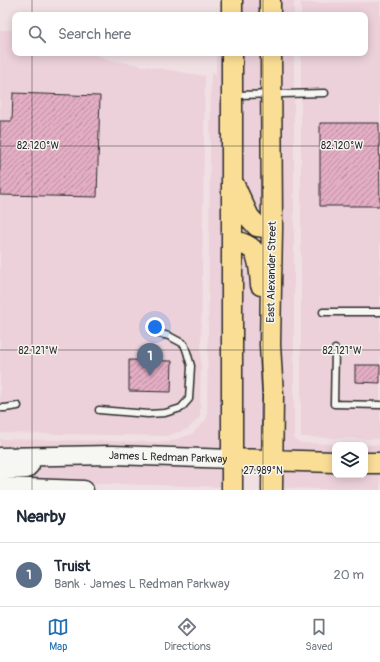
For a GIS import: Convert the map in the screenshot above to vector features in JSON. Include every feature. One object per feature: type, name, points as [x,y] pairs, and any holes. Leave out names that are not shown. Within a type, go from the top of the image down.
[{"type":"main road","points":[[232,0],[232,12]]},
{"type":"main road","points":[[270,0],[270,12]]},
{"type":"main road","points":[[232,56],[232,490]]},
{"type":"main road","name":"East Alexander Street","points":[[271,56],[272,228],[270,345],[273,395],[272,490]]},
{"type":"main road","points":[[232,180],[249,217],[257,226],[272,228]]},
{"type":"main road","points":[[232,240],[252,249],[257,257],[270,345]]},
{"type":"main road","name":"James L Redman Parkway","points":[[0,457],[113,455],[332,462]]},
{"type":"main road","points":[[0,470],[26,469],[38,457]]},
{"type":"main road","points":[[368,463],[380,463]]},
{"type":"main road","points":[[0,487],[84,490]]},
{"type":"lane","points":[[232,95],[325,93]]},
{"type":"lane","points":[[323,312],[380,312]]},
{"type":"lane","points":[[99,410],[148,414],[165,413],[181,408],[189,399],[191,366],[188,352],[184,344],[169,336],[152,332]]},
{"type":"lane","points":[[335,349],[334,404],[380,405]]},
{"type":"lane","points":[[0,408],[18,406]]},
{"type":"shaded area","points":[[240,0],[262,0],[262,12],[240,12]]},
{"type":"shaded area","points":[[278,0],[295,0],[294,12],[278,12]]},
{"type":"shaded area","points":[[380,2],[380,439],[301,437],[301,56],[368,56],[368,12],[301,12],[301,3]]},
{"type":"shaded area","points":[[0,30],[12,30],[12,56],[99,56],[110,60],[205,76],[200,417],[188,429],[166,436],[0,433]]},
{"type":"shaded area","points":[[216,56],[224,56],[224,175],[221,176],[224,181],[223,239],[221,244],[223,245],[224,451],[41,450],[38,447],[35,450],[0,450],[0,439],[168,442],[192,434],[205,421],[207,417],[211,73],[216,74]]},
{"type":"shaded area","points":[[240,56],[263,56],[264,220],[262,220],[240,178]]},
{"type":"shaded area","points":[[279,56],[294,56],[294,437],[301,443],[332,444],[332,455],[280,454],[280,295],[282,294],[280,289]]},
{"type":"shaded area","points":[[240,250],[246,254],[264,292],[264,453],[240,452]]},
{"type":"shaded area","points":[[368,445],[380,445],[380,456],[368,456]]},
{"type":"shaded area","points":[[113,463],[224,466],[224,487],[0,481],[32,474],[42,464]]},
{"type":"shaded area","points":[[280,468],[332,469],[332,478],[368,478],[368,470],[380,471],[380,490],[280,488]]},
{"type":"building","points":[[13,93],[100,96],[97,197],[0,195],[0,121],[12,121]]},
{"type":"building","points":[[320,123],[379,123],[380,206],[320,206]]},
{"type":"building","points":[[129,360],[172,361],[171,392],[129,391]]},
{"type":"building","points":[[355,365],[380,365],[380,383],[355,382]]},
{"type":"place","name":"Truist","points":[[150,376]]}]
